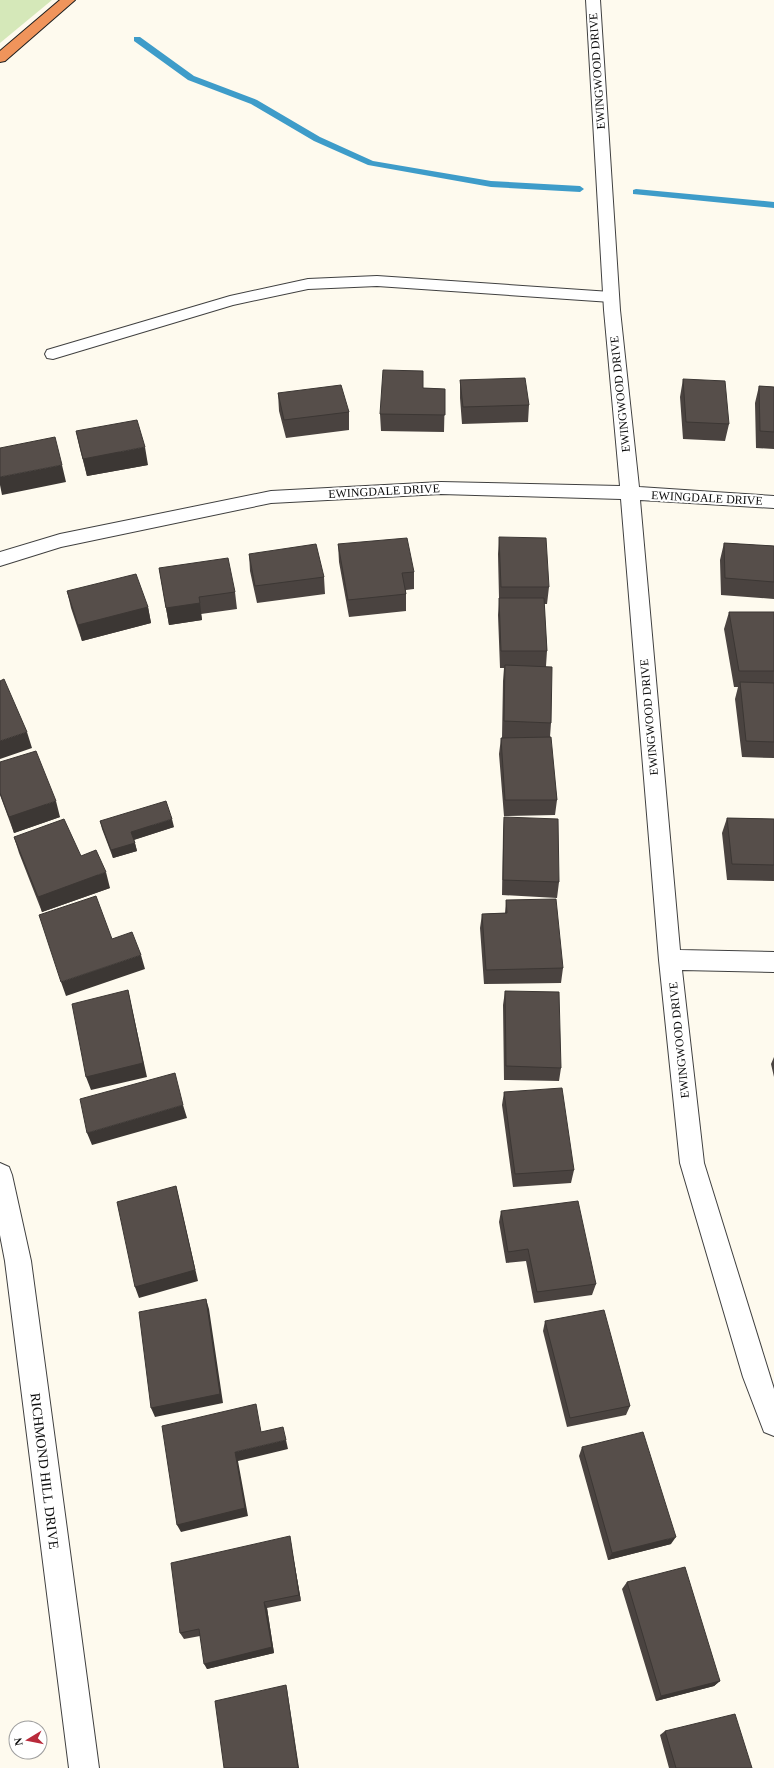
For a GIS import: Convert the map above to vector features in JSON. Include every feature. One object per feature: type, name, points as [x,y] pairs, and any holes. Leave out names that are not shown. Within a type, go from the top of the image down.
[{"type":"highway","points":[[0,58],[68,0]]},
{"type":"street","name":"EWINGWOOD DRIVE","points":[[593,0],[611,297],[630,493],[670,960],[692,1163],[756,1377],[774,1422]]},
{"type":"street","points":[[53,354],[230,301],[308,284],[377,281],[611,297]]},
{"type":"street","name":"EWINGDALE DRIVE","points":[[0,559],[60,541],[271,497],[442,488],[630,493],[774,502]]},
{"type":"street","points":[[670,960],[774,962]]},
{"type":"street","name":"RICHMOND HILL DRIVE","points":[[0,1175],[18,1261],[84,1768]]},
{"type":"green space","points":[[0,0],[52,0],[0,43]]},
{"type":"building","points":[[383,370],[423,371],[423,388],[445,389],[445,415],[380,414]]},
{"type":"building","points":[[525,378],[529,405],[463,407],[460,380]]},
{"type":"building","points":[[683,379],[725,381],[729,424],[686,422]]},
{"type":"building","points":[[341,385],[349,412],[284,420],[278,393]]},
{"type":"building","points":[[759,386],[774,387],[774,432],[760,431]]},
{"type":"building","points":[[137,420],[145,447],[83,459],[76,431]]},
{"type":"building","points":[[55,437],[62,465],[0,477],[0,448]]},
{"type":"building","points":[[499,537],[546,538],[549,587],[501,587]]},
{"type":"building","points":[[407,538],[414,572],[402,573],[406,594],[348,600],[338,544]]},
{"type":"building","points":[[724,543],[774,546],[774,582],[725,578]]},
{"type":"building","points":[[316,544],[324,577],[255,586],[249,554]]},
{"type":"building","points":[[228,558],[235,592],[199,597],[200,603],[166,608],[159,568]]},
{"type":"building","points":[[136,574],[148,607],[78,625],[67,591]]},
{"type":"building","points":[[499,598],[544,598],[547,651],[501,651]]},
{"type":"building","points":[[729,612],[774,612],[774,671],[739,671]]},
{"type":"building","points":[[505,665],[552,667],[551,723],[504,721]]},
{"type":"building","points":[[4,679],[27,732],[0,741],[0,681]]},
{"type":"building","points":[[740,682],[774,683],[774,742],[746,741]]},
{"type":"building","points":[[551,737],[557,800],[505,800],[501,738]]},
{"type":"building","points":[[36,751],[56,801],[9,817],[0,793],[0,762]]},
{"type":"building","points":[[166,801],[172,819],[131,832],[135,843],[111,850],[100,821]]},
{"type":"building","points":[[504,817],[558,819],[559,882],[503,880]]},
{"type":"building","points":[[727,818],[774,819],[774,865],[732,864]]},
{"type":"building","points":[[64,819],[81,856],[96,850],[106,872],[38,897],[14,837]]},
{"type":"building","points":[[96,896],[112,939],[132,932],[141,955],[61,982],[39,915]]},
{"type":"building","points":[[556,899],[563,968],[486,970],[482,914],[507,913],[506,900]]},
{"type":"building","points":[[128,990],[143,1063],[86,1077],[72,1004]]},
{"type":"building","points":[[505,991],[559,992],[561,1068],[506,1066]]},
{"type":"building","points":[[175,1073],[183,1105],[87,1133],[80,1099]]},
{"type":"building","points":[[562,1088],[574,1170],[515,1174],[504,1092]]},
{"type":"building","points":[[176,1186],[195,1270],[135,1287],[117,1202]]},
{"type":"building","points":[[578,1201],[596,1284],[537,1292],[528,1249],[508,1252],[501,1211]]},
{"type":"building","points":[[206,1299],[220,1394],[151,1408],[139,1312]]},
{"type":"building","points":[[604,1310],[630,1406],[570,1418],[545,1321]]},
{"type":"building","points":[[256,1404],[261,1432],[283,1427],[286,1440],[235,1452],[245,1508],[177,1525],[162,1426]]},
{"type":"building","points":[[643,1432],[676,1537],[612,1553],[582,1447]]},
{"type":"building","points":[[290,1536],[299,1595],[264,1602],[272,1647],[204,1664],[199,1629],[180,1633],[171,1563]]},
{"type":"building","points":[[685,1567],[720,1681],[661,1696],[627,1582]]},
{"type":"building","points":[[286,1685],[298,1768],[224,1768],[215,1701]]},
{"type":"building","points":[[735,1714],[752,1768],[676,1768],[665,1731]]},
{"type":"waterway","points":[[137,39],[191,78],[254,102],[317,139],[371,163],[491,184],[580,189]]},
{"type":"waterway","points":[[636,192],[774,205]]}]
